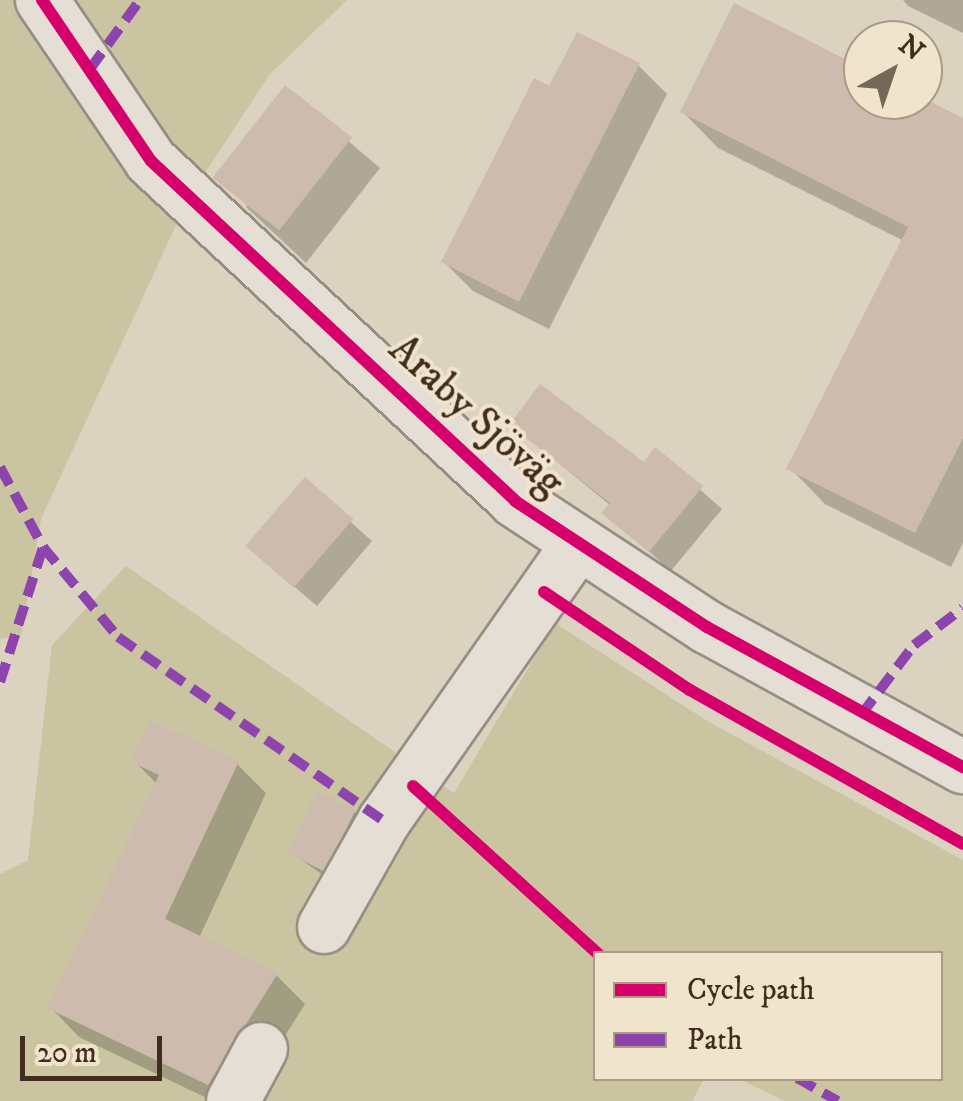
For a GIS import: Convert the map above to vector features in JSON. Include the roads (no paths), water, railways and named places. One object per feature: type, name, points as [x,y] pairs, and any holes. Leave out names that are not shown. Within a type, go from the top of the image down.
[{"type":"street","name":"Araby Sjöväg","points":[[42,0],[141,148],[188,199],[576,547],[963,767]]},
{"type":"street","points":[[324,926],[384,821],[576,547]]},
{"type":"street","points":[[233,1101],[262,1048]]}]
